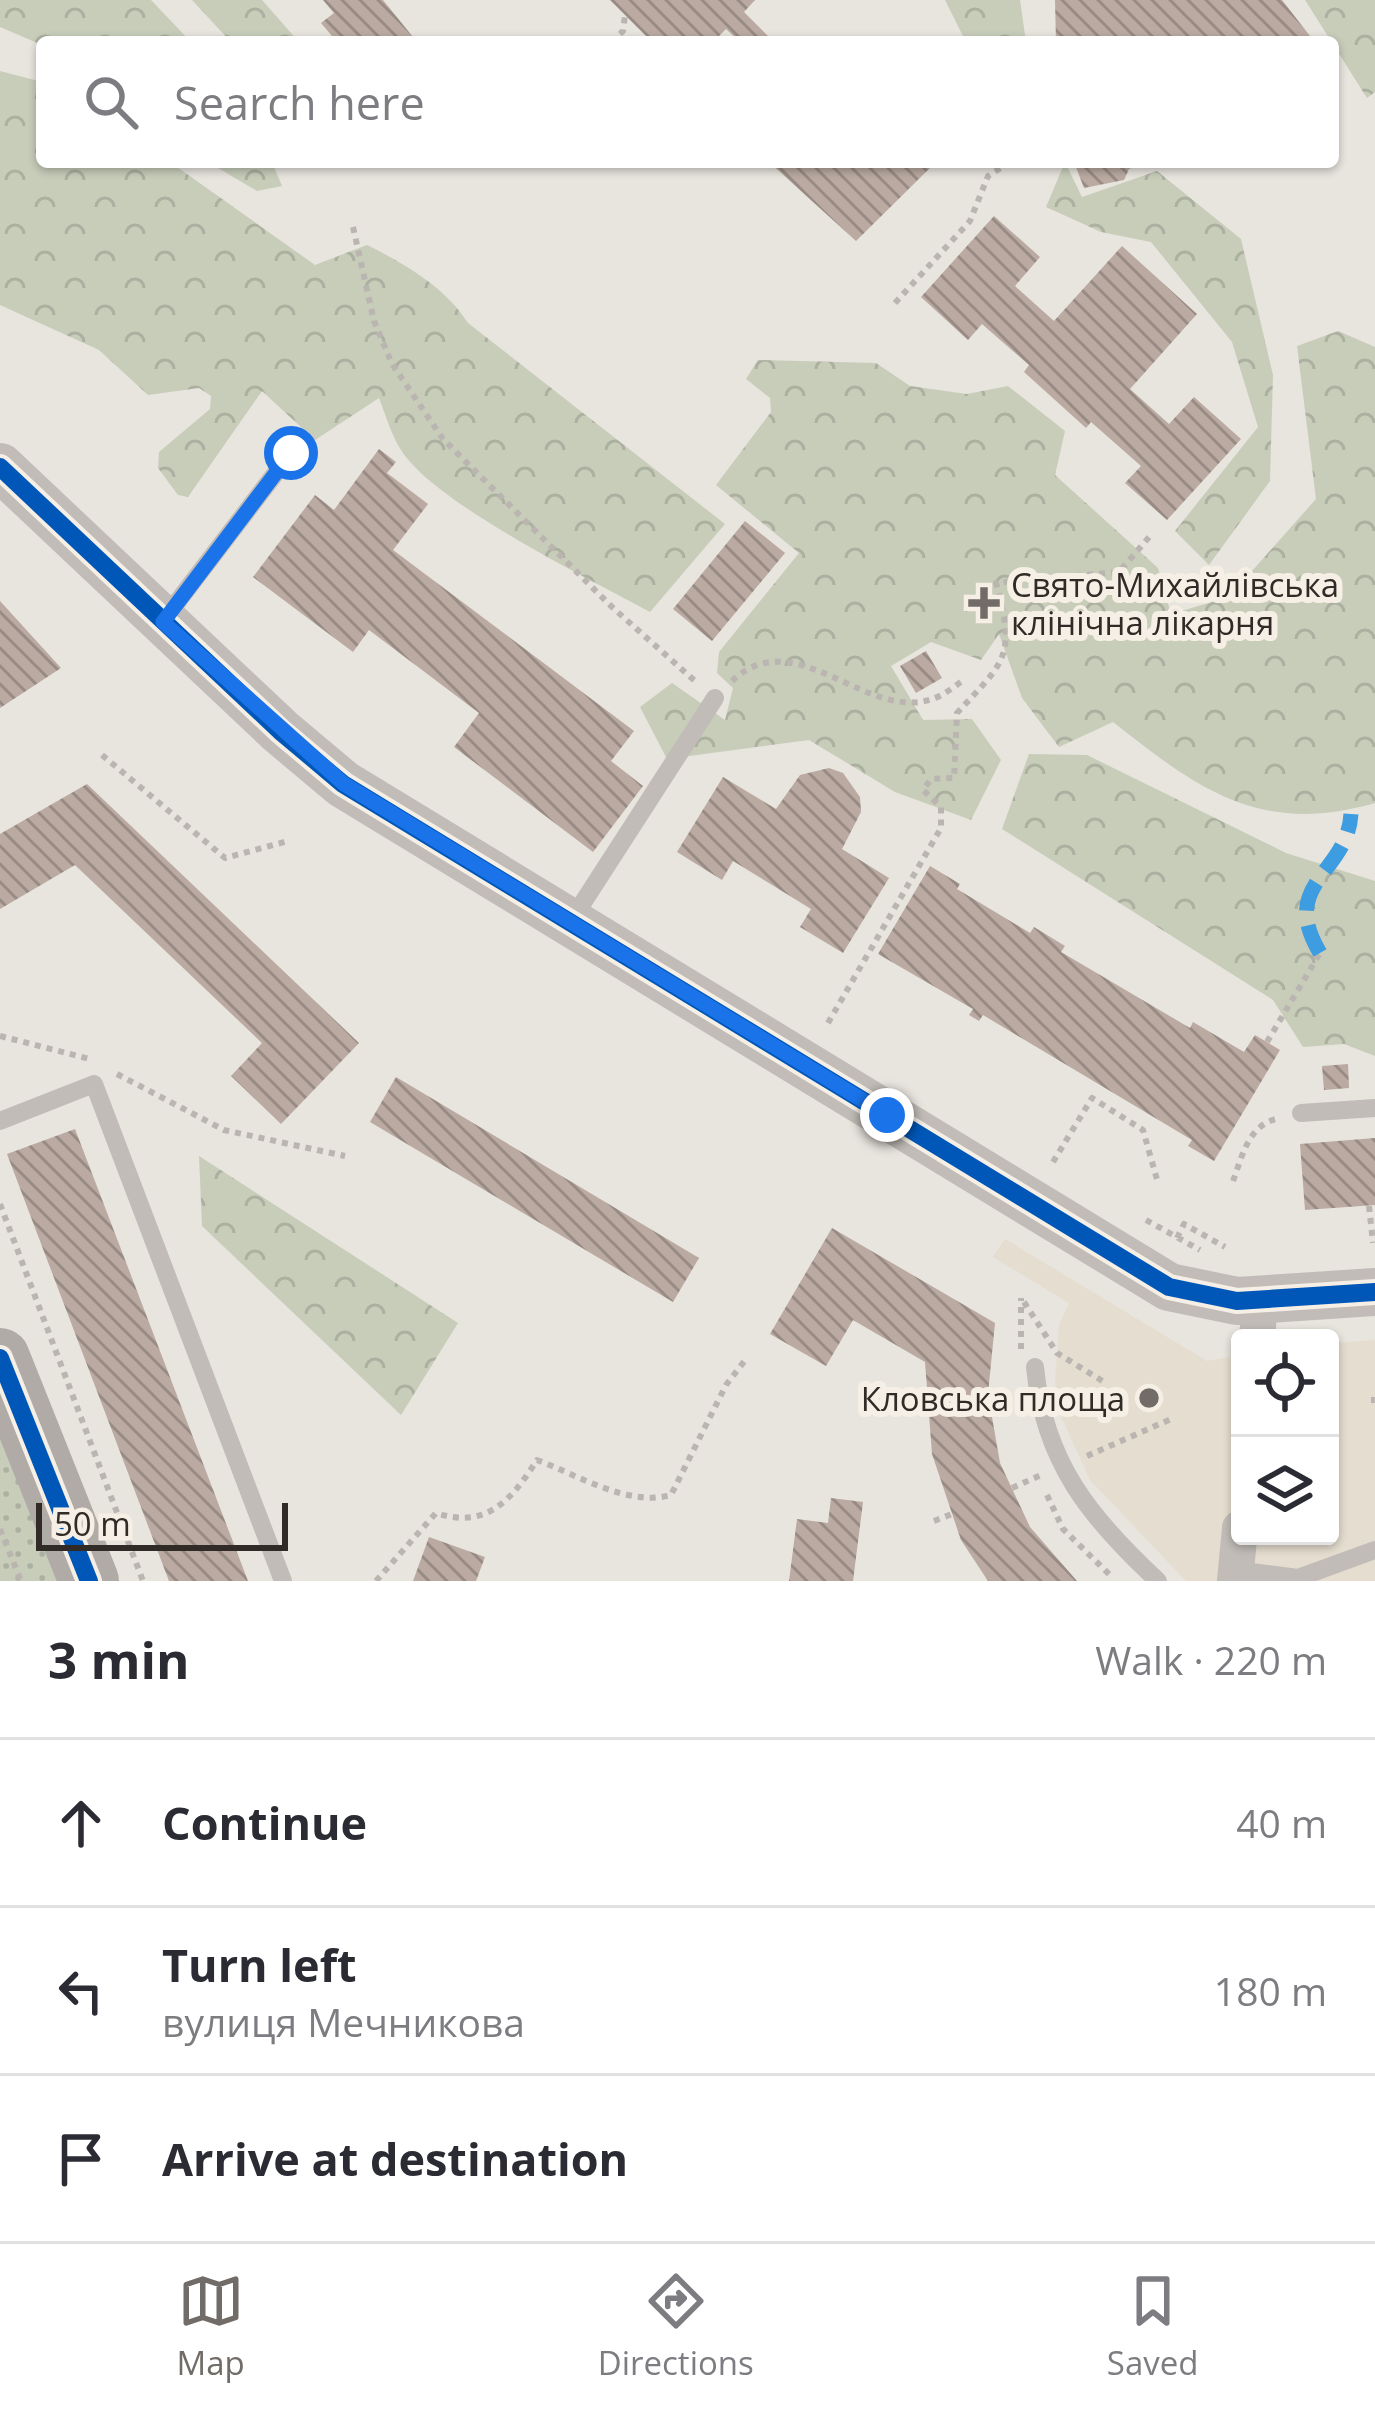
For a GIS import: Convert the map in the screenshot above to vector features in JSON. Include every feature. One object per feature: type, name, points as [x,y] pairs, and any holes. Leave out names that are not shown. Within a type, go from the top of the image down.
[{"type":"main road","points":[[0,1358],[89,1581]]},
{"type":"street","points":[[0,467],[344,784],[1169,1287],[1258,1320],[1375,1292]]},
{"type":"street","points":[[1236,1575],[1239,1545]]},
{"type":"lane","points":[[163,622],[291,453]]},
{"type":"lane","points":[[569,924],[715,698]]},
{"type":"lane","points":[[0,1121],[94,1084],[283,1581]]},
{"type":"lane","points":[[1301,1113],[1375,1108]]},
{"type":"lane","points":[[1035,1367],[1039,1409],[1062,1467],[1098,1525],[1158,1581]]},
{"type":"lane","points":[[1236,1575],[1298,1578],[1375,1550]]},
{"type":"path","points":[[618,36],[625,15]]},
{"type":"path","points":[[896,303],[970,221],[988,176],[1001,168]]},
{"type":"path","points":[[352,227],[374,321],[392,364],[443,439],[612,607],[715,698],[745,669],[770,663],[805,665],[906,702],[932,700],[965,680]]},
{"type":"path","points":[[828,1024],[941,828],[941,807],[923,790],[931,779],[954,778],[957,712],[999,672],[1008,628],[996,583],[1119,572],[1150,536]]},
{"type":"path","points":[[102,755],[225,858],[288,842]]},
{"type":"path","points":[[1268,1042],[1320,953]]},
{"type":"path","points":[[0,1036],[89,1059],[224,1130],[345,1156]]},
{"type":"path","points":[[1053,1162],[1092,1098],[1143,1130],[1158,1184]]},
{"type":"path","points":[[1233,1181],[1247,1142],[1264,1122],[1301,1113]]},
{"type":"path","points":[[0,1204],[143,1581]]},
{"type":"path","points":[[1369,1206],[1373,1243]]},
{"type":"path","points":[[1146,1220],[1177,1238],[1184,1224],[1225,1247]]},
{"type":"path","points":[[1021,1298],[1057,1353],[1104,1382]]},
{"type":"path","points":[[376,1581],[436,1514],[460,1521],[507,1506],[537,1460],[632,1497],[652,1500],[671,1495],[726,1385],[746,1360]]},
{"type":"path","points":[[1012,1488],[1172,1419]]},
{"type":"path","points":[[934,1521],[952,1514]]},
{"type":"path","points":[[0,1529],[21,1581]]},
{"type":"green space","points":[[0,0],[151,0],[185,36],[36,36],[36,42],[0,27]]},
{"type":"green space","points":[[192,0],[262,0],[294,36],[225,36]]},
{"type":"green space","points":[[945,0],[1020,0],[1025,36],[963,36]]},
{"type":"green space","points":[[1305,0],[1375,0],[1375,92],[1367,98],[1339,54],[1339,36],[1328,36]]},
{"type":"green space","points":[[0,71],[36,80],[36,168],[178,168],[315,265],[367,245],[381,252],[436,288],[468,323],[725,524],[650,612],[516,539],[446,493],[401,450],[379,398],[315,440],[262,391],[188,497],[178,495],[158,468],[159,452],[210,409],[211,396],[199,388],[148,395],[99,350],[0,305]]},
{"type":"green space","points":[[218,168],[274,168],[282,186],[257,191]]},
{"type":"green space","points":[[1062,168],[1068,168],[1082,197],[1157,171],[1241,239],[1273,375],[1270,481],[1209,565],[1175,531],[1258,427],[1232,342],[1151,242],[1101,232],[1046,207]]},
{"type":"green space","points":[[1338,331],[1375,347],[1375,803],[1335,812],[1265,810],[1204,786],[1113,722],[1059,747],[1022,698],[999,634],[981,660],[931,642],[891,666],[923,720],[972,719],[1001,760],[971,820],[895,792],[809,740],[667,759],[640,707],[672,683],[725,720],[733,688],[717,673],[719,652],[799,553],[716,485],[771,412],[770,398],[746,379],[758,360],[876,363],[910,386],[967,394],[1008,386],[1065,431],[1055,475],[1158,568],[1171,614],[1229,597],[1316,499],[1297,346]]},
{"type":"green space","points":[[1029,754],[1087,755],[1286,853],[1375,881],[1375,1056],[1344,1044],[1303,1047],[1273,1000],[1002,829]]},
{"type":"green space","points":[[199,1156],[458,1323],[401,1415],[202,1226]]},
{"type":"green space","points":[[0,1425],[60,1581],[0,1581]]},
{"type":"shaded area","name":"Кловська площа","points":[[1005,1239],[1207,1361],[1231,1357],[1231,1545],[1339,1545],[1339,1342],[1375,1340],[1375,1581],[1186,1581],[1090,1480],[1060,1414],[1055,1382],[1059,1325],[1069,1303],[993,1257]]},
{"type":"building","points":[[323,0],[383,0],[412,36],[332,36],[321,23],[334,13]]},
{"type":"building","points":[[610,0],[755,0],[744,12],[768,36],[734,36],[726,29],[719,36],[646,36]]},
{"type":"building","points":[[1055,0],[1282,0],[1310,36],[1056,36]]},
{"type":"building","points":[[776,168],[930,168],[856,241]]},
{"type":"building","points":[[1076,168],[1131,168],[1124,180],[1084,188]]},
{"type":"building","points":[[994,216],[1040,257],[1015,286],[1054,321],[1122,246],[1197,314],[1130,389],[1169,424],[1194,397],[1241,439],[1167,520],[1125,483],[1141,466],[1091,422],[1086,428],[1024,372],[1029,365],[982,324],[968,340],[921,297]]},
{"type":"building","points":[[379,449],[396,462],[387,473],[428,504],[393,550],[634,731],[611,761],[643,786],[593,852],[454,747],[479,713],[369,630],[353,652],[253,577],[315,495],[334,510]]},
{"type":"building","points":[[745,521],[785,553],[712,641],[673,609]]},
{"type":"building","points":[[0,601],[61,668],[0,708]]},
{"type":"building","points":[[926,651],[942,678],[916,693],[900,666]]},
{"type":"building","points":[[829,768],[843,773],[860,797],[861,812],[842,849],[889,878],[843,953],[800,927],[811,909],[733,861],[722,880],[677,852],[723,777],[776,809],[800,775]]},
{"type":"building","points":[[87,784],[359,1043],[281,1124],[231,1076],[262,1043],[75,865],[0,909],[0,834]]},
{"type":"building","points":[[930,866],[960,884],[957,889],[1030,933],[1034,927],[1065,946],[1061,952],[1190,1028],[1193,1022],[1244,1052],[1255,1035],[1280,1050],[1214,1161],[1188,1146],[1192,1140],[983,1015],[979,1021],[969,1015],[973,1009],[878,954]]},
{"type":"building","points":[[1348,1064],[1349,1088],[1324,1090],[1322,1066]]},
{"type":"building","points":[[396,1077],[699,1258],[673,1302],[370,1122]]},
{"type":"building","points":[[75,1129],[248,1581],[169,1581],[7,1154]]},
{"type":"building","points":[[1375,1138],[1375,1205],[1305,1210],[1300,1144]]},
{"type":"building","points":[[832,1228],[995,1323],[988,1394],[1000,1463],[1030,1527],[1077,1581],[988,1581],[961,1540],[932,1454],[925,1362],[853,1320],[826,1366],[770,1334]]},
{"type":"building","points":[[831,1498],[863,1502],[853,1581],[789,1581],[797,1519],[828,1523]]},
{"type":"building","points":[[429,1537],[485,1557],[476,1581],[413,1581]]},
{"type":"marked path","points":[[1320,953],[1309,929],[1310,894],[1339,851],[1351,814]]},
{"type":"cycle path","points":[[0,467],[280,731],[343,784],[1169,1287],[1237,1301],[1375,1292]]},
{"type":"cycle path","points":[[0,1358],[89,1581]]},
{"type":"place","name":"Свято-Михайлівська клінічна лікарня","points":[[984,603]]},
{"type":"place","name":"Кловська площа","points":[[1149,1398]]},
{"type":"route","points":[[291,453],[163,622],[344,784],[887,1115]]}]
